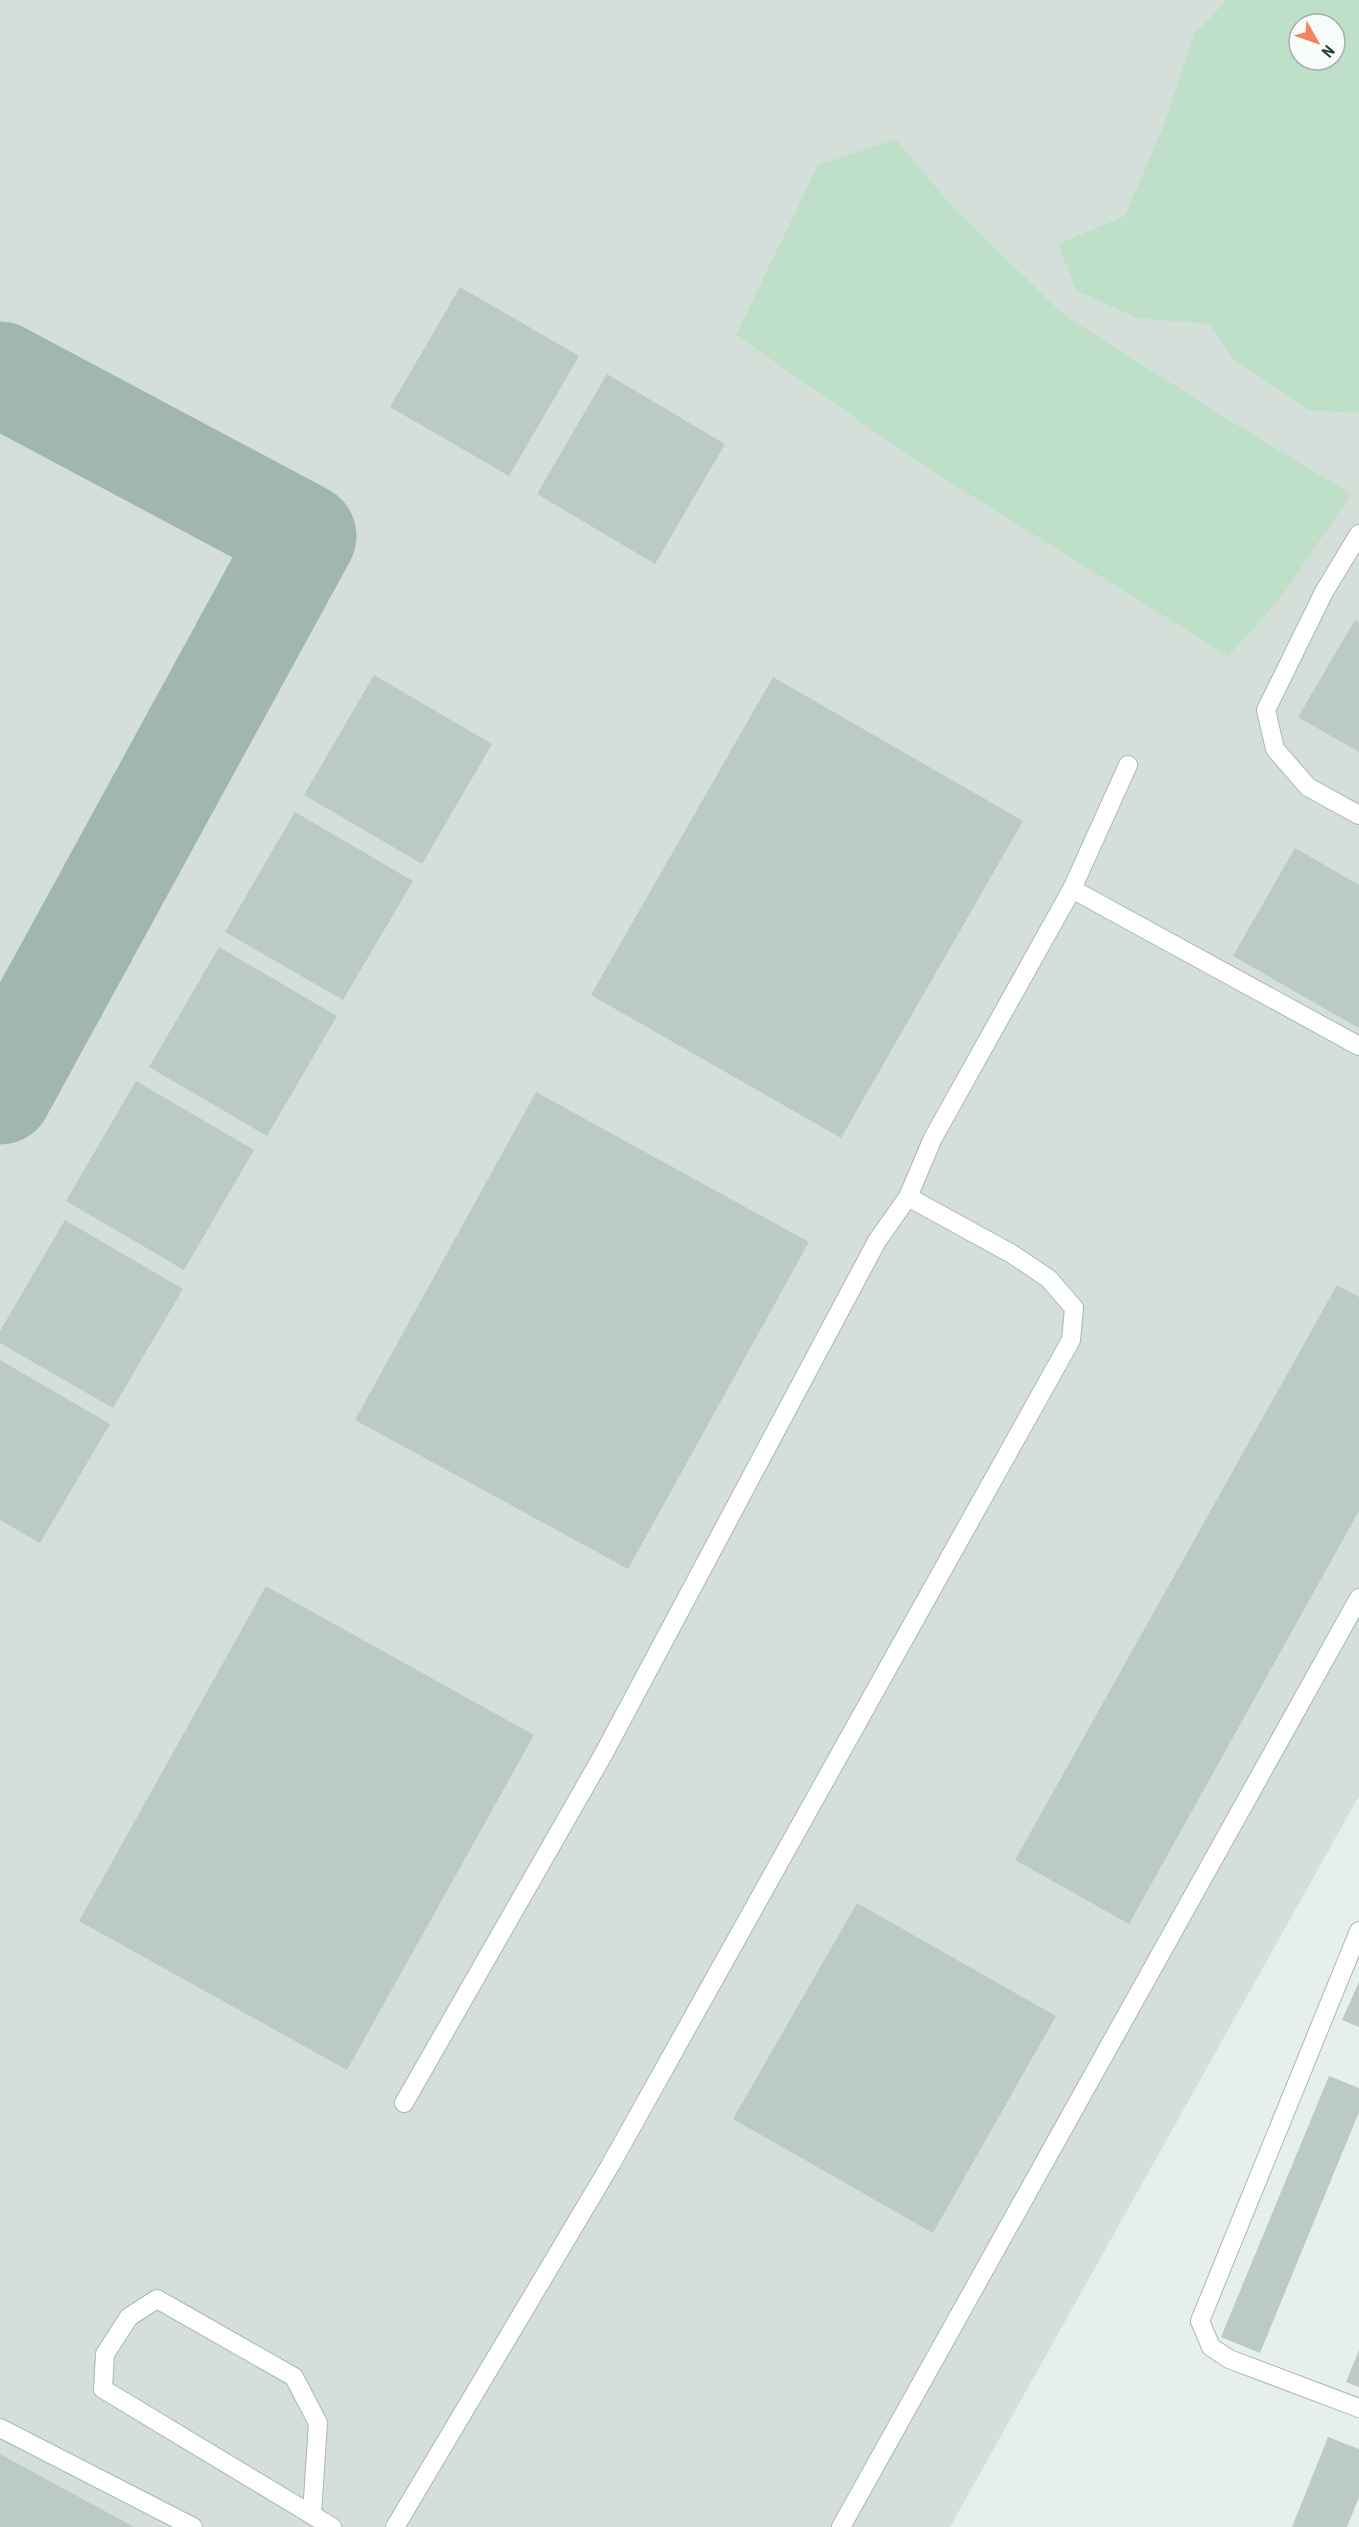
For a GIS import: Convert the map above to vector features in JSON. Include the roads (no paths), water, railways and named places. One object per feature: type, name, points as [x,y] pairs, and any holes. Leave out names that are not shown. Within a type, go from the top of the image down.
[{"type":"street","points":[[1359,534],[1324,592],[1266,710],[1275,749],[1308,787],[1359,815]]},
{"type":"street","points":[[404,2103],[603,1755],[877,1241],[908,1197],[933,1138],[1072,890],[1128,765]]},
{"type":"street","points":[[1072,890],[1359,1046]]},
{"type":"street","points":[[395,2527],[611,2164],[1071,1340],[1074,1308],[1049,1279],[1012,1254],[908,1197]]},
{"type":"street","points":[[841,2527],[1359,1598]]},
{"type":"street","points":[[1359,1931],[1200,2321],[1211,2347],[1229,2359],[1359,2408]]},
{"type":"street","points":[[312,2514],[318,2423],[294,2377],[157,2299],[129,2317],[105,2354],[103,2389],[332,2527]]},
{"type":"street","points":[[0,2427],[193,2527]]}]
